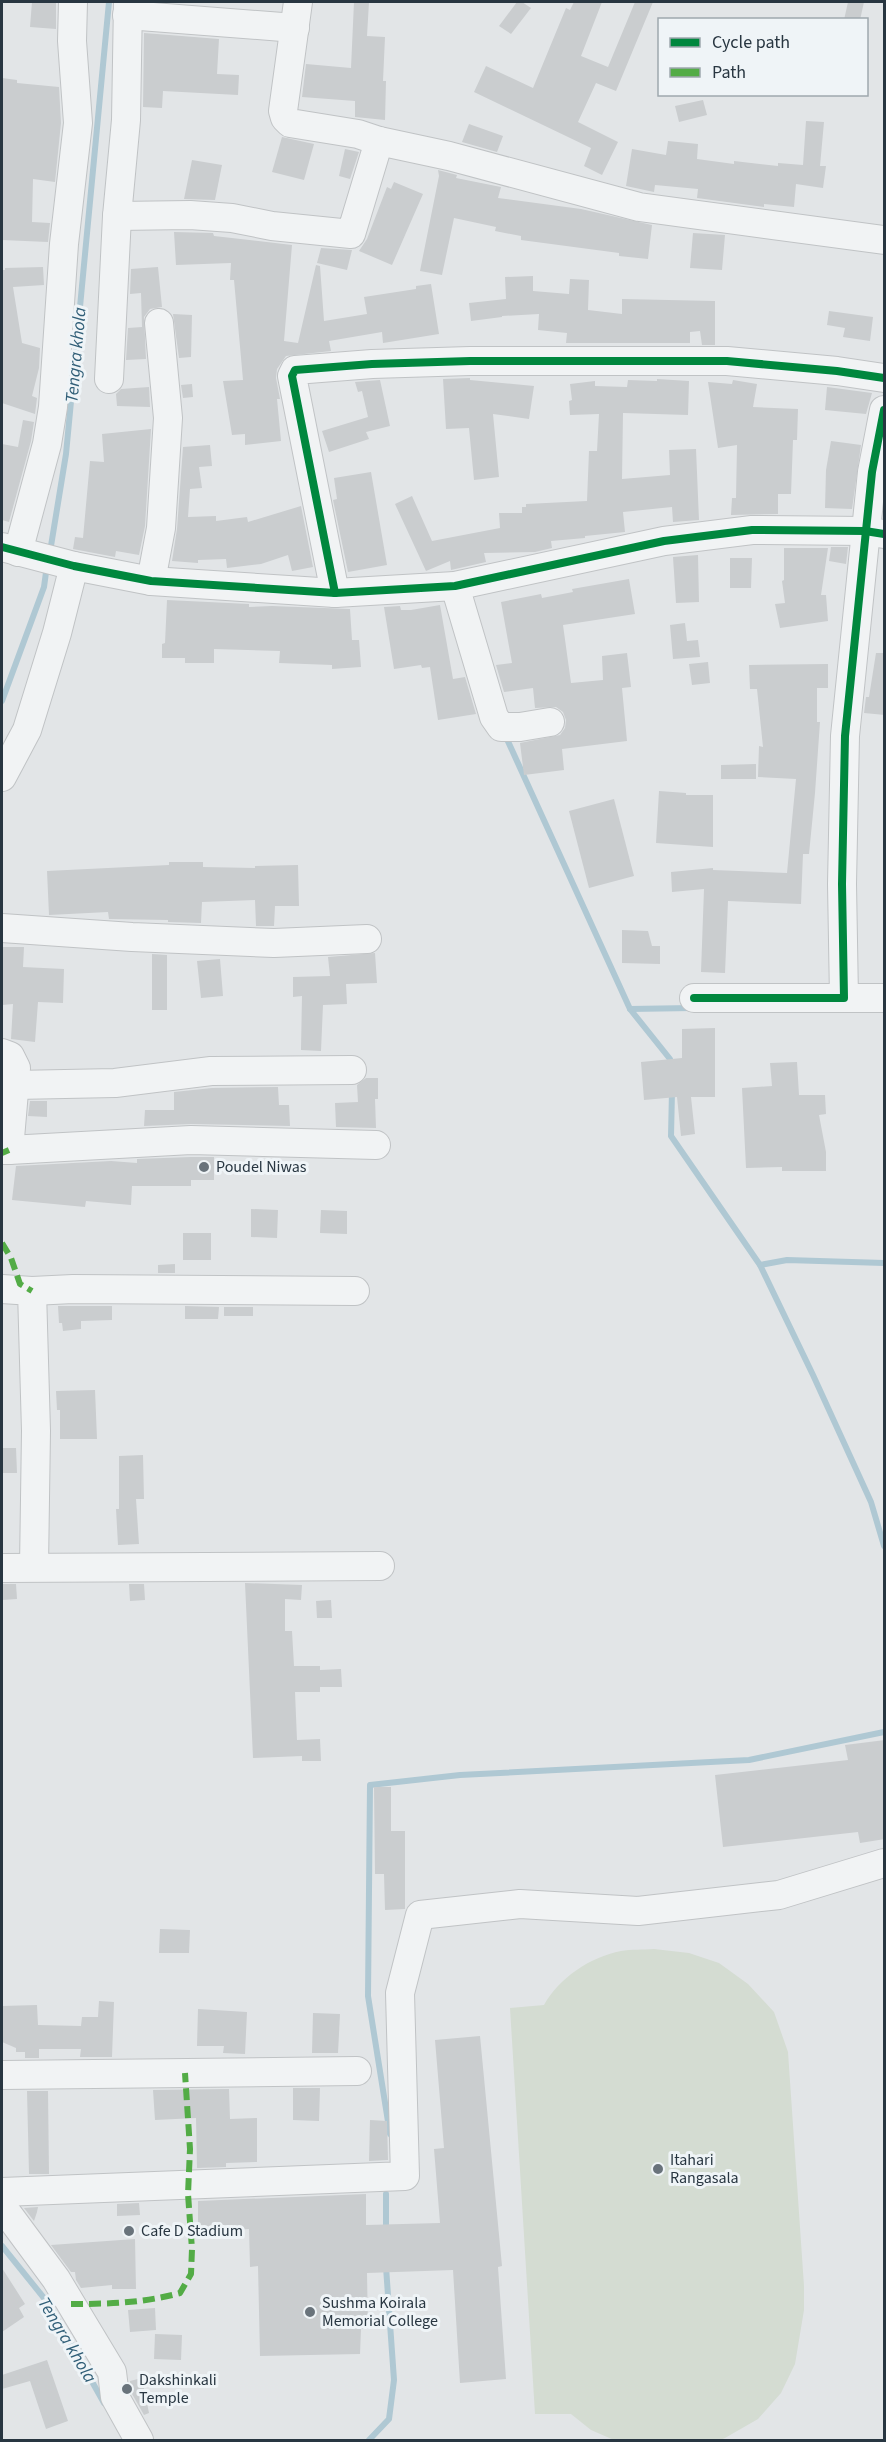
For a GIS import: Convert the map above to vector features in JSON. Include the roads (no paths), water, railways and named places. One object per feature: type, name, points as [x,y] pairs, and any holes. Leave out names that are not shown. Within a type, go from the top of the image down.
[{"type":"street","points":[[74,2],[72,41],[78,123],[64,244],[52,407],[47,444],[16,552],[151,581],[335,593],[455,586],[664,541],[752,530],[875,532]]},
{"type":"street","points":[[109,379],[117,216],[126,120],[128,8],[297,15],[283,111],[290,123],[358,134],[639,207],[885,240]]},
{"type":"street","points":[[117,216],[190,215],[232,218],[272,226],[351,234],[379,141]]},
{"type":"street","points":[[151,581],[161,528],[168,418],[159,323]]},
{"type":"street","points":[[335,593],[292,376],[295,370],[372,364],[459,362],[726,361],[837,371],[885,378]]},
{"type":"street","points":[[844,998],[842,884],[845,736],[875,532],[872,472],[885,410]]},
{"type":"street","points":[[2,777],[27,730],[57,633],[70,565]]},
{"type":"street","points":[[455,586],[494,717],[501,727],[520,727],[550,722]]},
{"type":"street","points":[[2,927],[132,937],[274,943],[367,939]]},
{"type":"street","points":[[694,998],[885,998]]},
{"type":"street","points":[[2,1053],[10,1056],[16,1068],[5,1150],[191,1140],[376,1145]]},
{"type":"street","points":[[15,1084],[115,1083],[211,1071],[352,1070]]},
{"type":"street","points":[[2,1289],[32,1291],[73,1289],[355,1291]]},
{"type":"street","points":[[32,1291],[36,1431],[34,1567]]},
{"type":"street","points":[[2,1568],[380,1566]]},
{"type":"street","points":[[2,2192],[405,2176],[400,1993],[420,1915],[520,1904],[638,1911],[756,1898],[779,1895],[885,1863]]},
{"type":"street","points":[[2,2075],[357,2071]]},
{"type":"street","points":[[2,2206],[56,2279],[112,2372],[116,2397],[139,2440]]},
{"type":"waterway","name":"Tengra khola","points":[[50,552],[66,454],[109,2]]},
{"type":"waterway","name":"Tengra khola","points":[[2,701],[44,587],[47,565]]},
{"type":"waterway","points":[[506,737],[630,1009],[670,1059],[671,1066]]},
{"type":"waterway","points":[[630,1009],[692,1008]]},
{"type":"waterway","points":[[672,1091],[671,1136],[760,1265],[871,1502],[884,1546]]},
{"type":"waterway","points":[[760,1265],[787,1260],[884,1263]]},
{"type":"waterway","points":[[390,2134],[368,1996],[370,1785],[460,1775],[749,1760],[884,1732]]},
{"type":"waterway","points":[[386,2194],[386,2233]]},
{"type":"waterway","name":"Tengra khola","points":[[2,2246],[48,2303],[104,2403]]},
{"type":"waterway","points":[[369,2440],[389,2419],[394,2380],[386,2267]]},
{"type":"place","name":"Poudel Niwas","points":[[204,1167]]},
{"type":"place","name":"Itahari Rangasala","points":[[658,2169]]},
{"type":"place","name":"Cafe D Stadium","points":[[129,2231]]},
{"type":"place","name":"Sushma Koirala Memorial College","points":[[310,2312]]},
{"type":"place","name":"Dakshinkali Temple","points":[[127,2389]]}]
